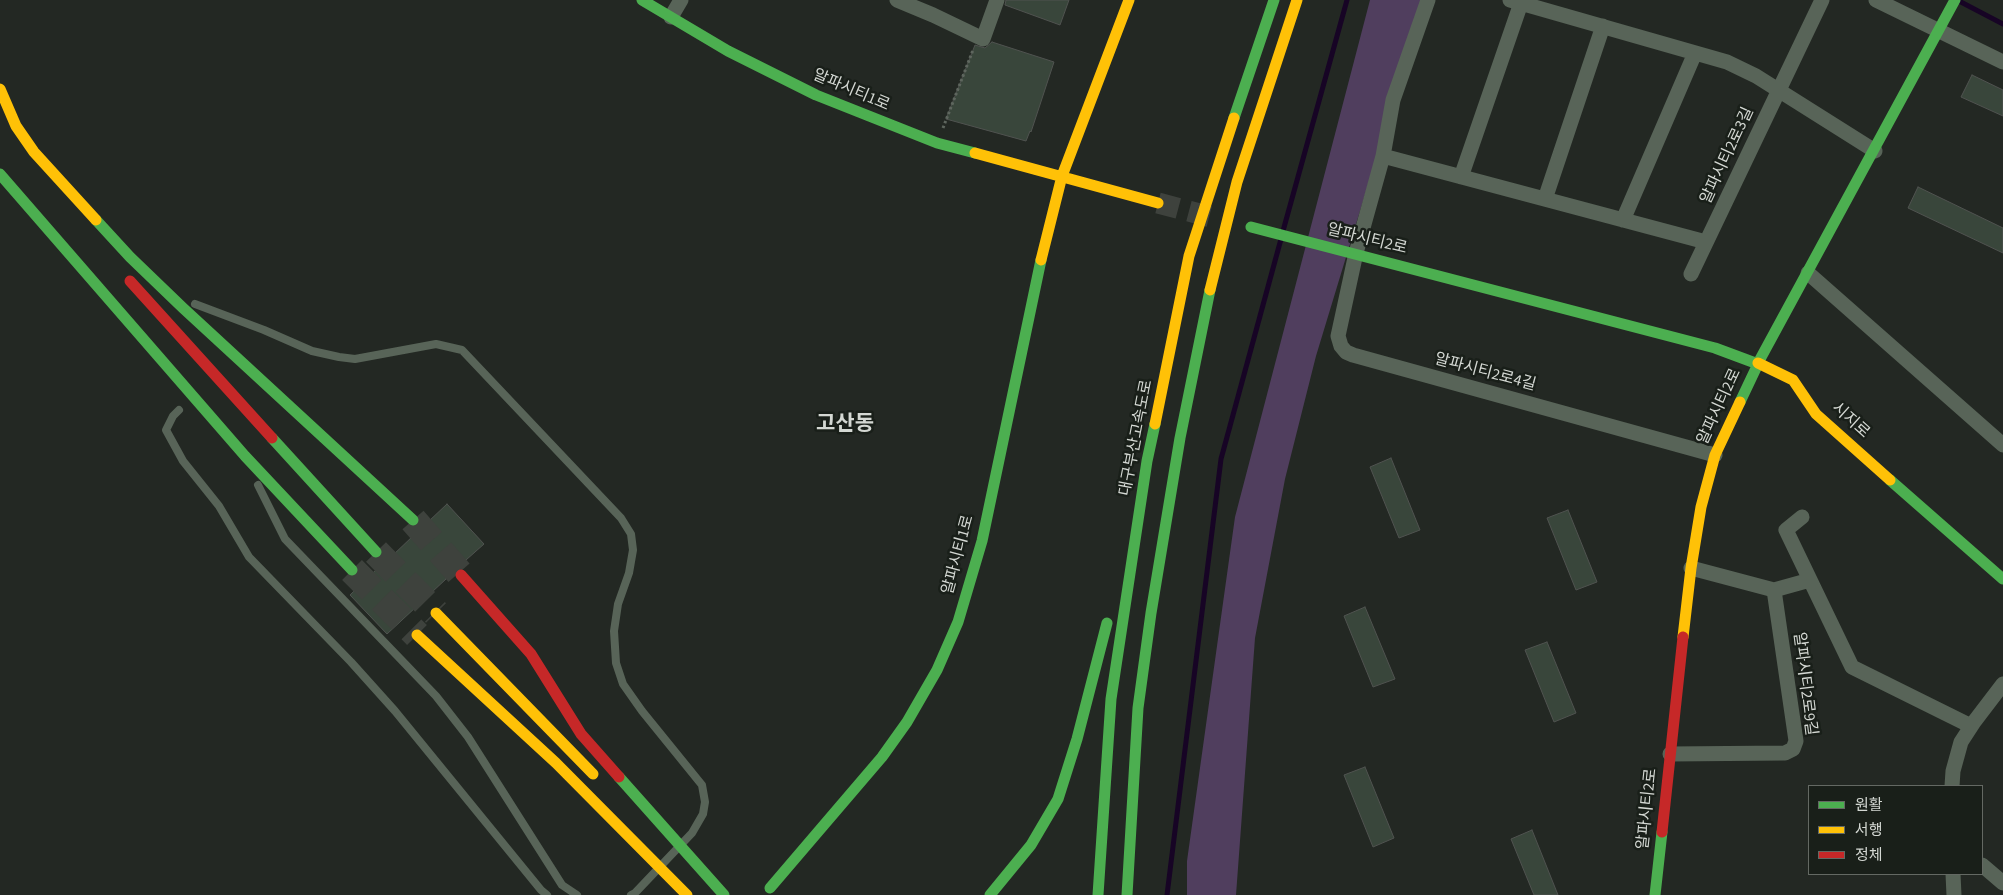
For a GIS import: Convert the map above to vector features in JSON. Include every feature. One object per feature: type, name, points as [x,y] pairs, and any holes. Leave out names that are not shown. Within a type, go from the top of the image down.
[{"type":"main road","name":"알파시티1로","points":[[642,0],[728,51],[816,96],[937,143],[1062,176]]},
{"type":"main road","name":"알파시티1로","points":[[770,888],[882,757],[907,722],[937,670],[958,622],[982,541],[1047,233],[1062,176],[1129,0]]},
{"type":"main road","name":"대구부산고속도로","points":[[1098,895],[1111,699],[1147,461],[1189,256],[1274,0]]},
{"type":"main road","points":[[1127,895],[1138,708],[1151,613],[1180,438],[1215,265],[1236,182],[1297,0]]},
{"type":"main road","points":[[1758,364],[1875,151],[1955,0]]},
{"type":"main road","points":[[0,89],[16,126],[34,152],[130,257],[161,288],[413,520]]},
{"type":"main road","points":[[0,174],[51,235],[245,456],[352,570]]},
{"type":"main road","points":[[1062,176],[1158,203]]},
{"type":"main road","points":[[16,210],[51,235]]},
{"type":"main road","name":"알파시티2로","points":[[1251,227],[1715,348],[1758,364],[1715,455],[1701,507],[1691,568],[1655,895]]},
{"type":"main road","points":[[121,271],[376,552]]},
{"type":"main road","name":"시지로","points":[[1758,364],[1793,380],[1816,414],[2001,575]]},
{"type":"main road","points":[[1118,576],[1147,461]]},
{"type":"main road","points":[[461,575],[531,654],[581,734],[649,813],[724,895]]},
{"type":"main road","points":[[436,614],[600,782]]},
{"type":"main road","points":[[990,895],[1031,845],[1058,799],[1077,739],[1109,614]]},
{"type":"main road","points":[[417,635],[556,763],[626,836],[687,895]]},
{"type":"main road","points":[[626,836],[678,895]]},
{"type":"main road","points":[[663,848],[676,862]]},
{"type":"street","points":[[671,17],[682,0]]},
{"type":"street","points":[[897,0],[983,39],[997,0]]},
{"type":"street","points":[[1356,253],[1383,156],[1393,100],[1428,0]]},
{"type":"street","points":[[1778,90],[1822,0]]},
{"type":"street","points":[[1876,0],[2003,62]]},
{"type":"street","points":[[1461,177],[1515,2],[1727,62],[1756,76],[1875,151]]},
{"type":"street","points":[[1545,199],[1603,26]]},
{"type":"street","points":[[1623,220],[1695,53]]},
{"type":"street","name":"알파시티2로3길","points":[[1691,274],[1778,90]]},
{"type":"street","points":[[1383,156],[1706,242]]},
{"type":"street","name":"알파시티2로4길","points":[[1356,253],[1338,336],[1341,346],[1346,352],[1715,455]]},
{"type":"street","points":[[1808,273],[2003,445]]},
{"type":"street","points":[[1802,517],[1786,530],[1852,667],[1971,726]]},
{"type":"street","points":[[1691,568],[1774,590],[1810,580]]},
{"type":"street","name":"알파시티2로9길","points":[[1670,754],[1785,753],[1793,749],[1796,741],[1774,590]]},
{"type":"street","points":[[1952,785],[1953,771],[1961,742],[2003,684]]},
{"type":"street","points":[[1983,866],[2003,883]]},
{"type":"street","points":[[1953,875],[1954,895]]},
{"type":"lane","points":[[161,288],[205,309],[264,330],[312,351],[339,357],[354,359],[436,344],[462,350],[621,518],[632,534],[633,550],[629,573],[618,604],[614,631],[616,663],[623,684],[642,711],[702,785],[705,802],[703,814],[692,833],[631,895]]},
{"type":"lane","points":[[179,410],[173,416],[166,430],[183,461],[219,506],[249,557],[351,662],[395,711],[547,895]]},
{"type":"lane","points":[[245,456],[264,500],[285,539],[436,696],[468,737],[562,884],[577,895]]},
{"type":"path","points":[[937,143],[978,38],[983,39]]},
{"type":"shaded area","points":[[1370,0],[1424,0],[1316,356],[1285,479],[1255,638],[1236,895],[1187,895],[1187,861],[1235,517]]},
{"type":"building","points":[[1006,0],[1069,0],[1060,25],[1005,5]]},
{"type":"building","points":[[992,42],[1054,62],[1031,132],[1026,141],[946,119],[975,45],[985,48]]},
{"type":"building","points":[[1972,75],[2003,90],[2003,116],[1961,97]]},
{"type":"building","points":[[1918,187],[2003,228],[2003,253],[1908,208]]},
{"type":"building","points":[[1391,458],[1420,530],[1399,538],[1370,467]]},
{"type":"building","points":[[447,504],[484,544],[466,560],[457,560],[450,564],[446,571],[446,579],[387,634],[350,595],[379,567],[387,563],[414,535],[424,531],[428,522]]},
{"type":"building","points":[[1568,510],[1597,582],[1576,590],[1547,518]]},
{"type":"building","points":[[1365,607],[1395,679],[1373,687],[1344,616]]},
{"type":"building","points":[[1547,642],[1576,713],[1554,722],[1525,650]]},
{"type":"building","points":[[1365,767],[1394,838],[1373,847],[1344,775]]},
{"type":"building","points":[[1532,830],[1558,895],[1534,895],[1511,839]]},
{"type":"waterway","points":[[1283,231],[1347,0]]},
{"type":"waterway","points":[[1959,1],[2003,24]]},
{"type":"waterway","points":[[1167,895],[1221,459],[1281,239]]},
{"type":"tunnel","points":[[1158,203],[1215,218]]},
{"type":"tunnel","points":[[413,520],[461,575]]},
{"type":"tunnel","points":[[376,552],[436,613]]},
{"type":"tunnel","points":[[352,570],[417,635]]},
{"type":"traffic: fast","points":[[642,0],[728,51],[816,95],[937,143],[975,153]]},
{"type":"traffic: fast","points":[[1234,118],[1274,0]]},
{"type":"traffic: fast","points":[[1758,363],[1955,0]]},
{"type":"traffic: fast","points":[[0,174],[245,456],[352,570]]},
{"type":"traffic: fast","points":[[96,220],[130,257],[183,308],[413,520]]},
{"type":"traffic: fast","points":[[1251,227],[1715,348],[1758,364],[1740,402]]},
{"type":"traffic: fast","points":[[770,888],[882,757],[907,722],[937,670],[958,622],[982,541],[1041,260]]},
{"type":"traffic: fast","points":[[1127,895],[1138,708],[1151,613],[1180,438],[1210,290]]},
{"type":"traffic: fast","points":[[1098,895],[1111,699],[1147,461],[1155,424]]},
{"type":"traffic: fast","points":[[272,438],[376,552]]},
{"type":"traffic: fast","points":[[1890,480],[2003,579]]},
{"type":"traffic: fast","points":[[990,895],[1031,845],[1058,799],[1077,739],[1107,623]]},
{"type":"traffic: fast","points":[[619,777],[724,895]]},
{"type":"traffic: fast","points":[[1655,895],[1662,832]]},
{"type":"traffic: slow","points":[[1041,260],[1062,176],[1129,0]]},
{"type":"traffic: slow","points":[[1210,290],[1237,182],[1297,0]]},
{"type":"traffic: slow","points":[[0,89],[16,126],[34,152],[96,220]]},
{"type":"traffic: slow","points":[[1155,424],[1189,256],[1234,118]]},
{"type":"traffic: slow","points":[[975,153],[1158,203]]},
{"type":"traffic: slow","points":[[1758,363],[1793,380],[1816,414],[1890,480]]},
{"type":"traffic: slow","points":[[1683,637],[1691,568],[1701,507],[1715,455],[1740,402]]},
{"type":"traffic: slow","points":[[436,613],[593,774]]},
{"type":"traffic: slow","points":[[417,635],[556,763],[687,895]]},
{"type":"traffic: jam","points":[[130,281],[272,438]]},
{"type":"traffic: jam","points":[[461,575],[531,654],[581,734],[619,777]]},
{"type":"traffic: jam","points":[[1662,832],[1683,637]]},
{"type":"district","name":"고산동","points":[[845,425]]}]
